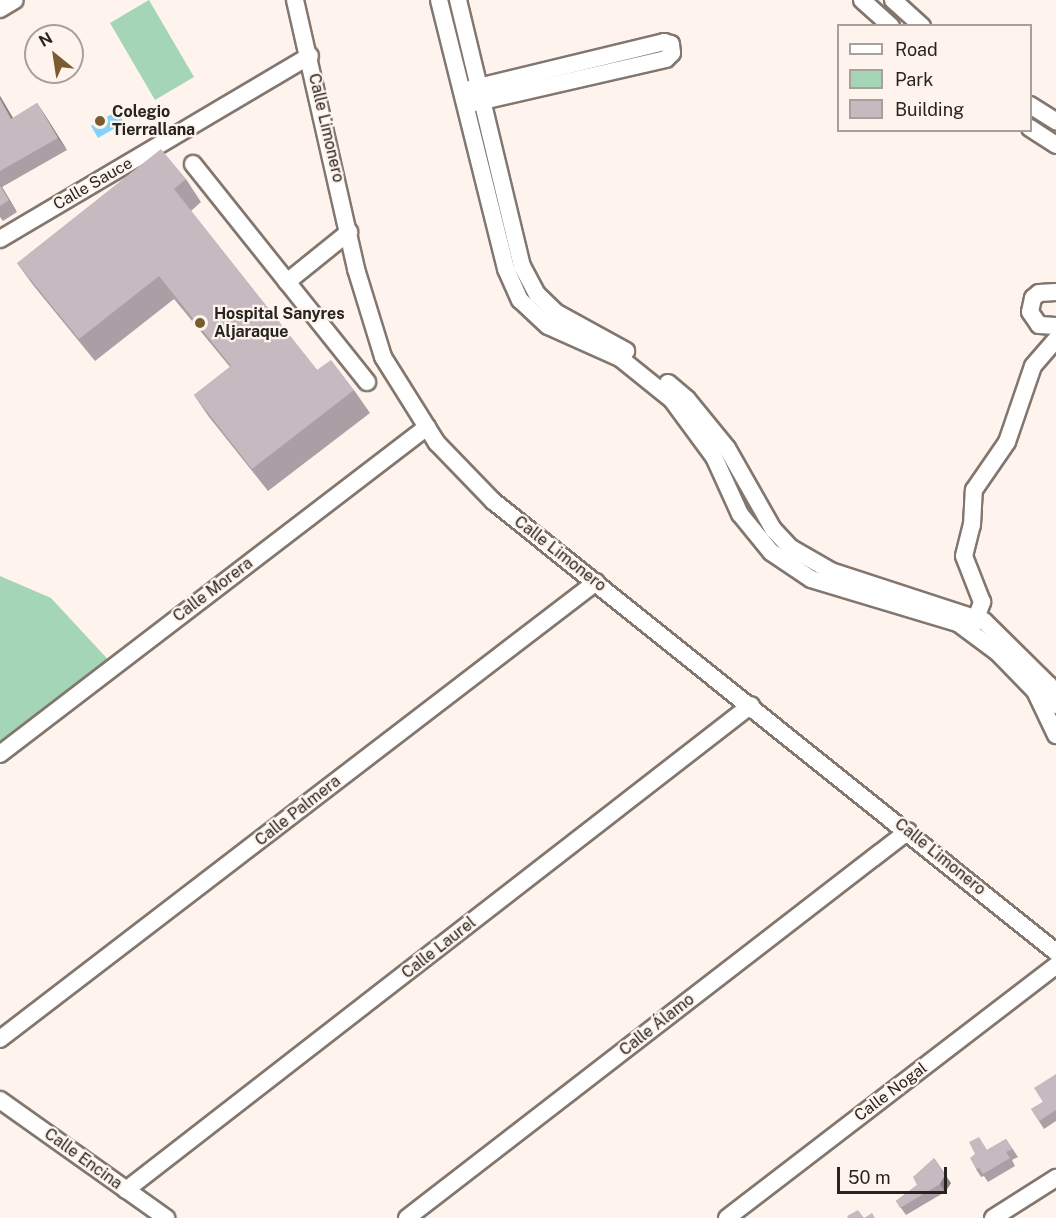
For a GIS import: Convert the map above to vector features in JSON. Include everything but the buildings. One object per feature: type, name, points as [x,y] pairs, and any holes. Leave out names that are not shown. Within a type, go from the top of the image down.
[{"type":"street","points":[[0,9],[15,0]]},
{"type":"street","name":"Calle Limonero","points":[[295,0],[310,56],[349,232],[383,357],[437,443],[493,501],[751,705],[1056,952]]},
{"type":"street","points":[[439,0],[506,270],[520,300],[548,326],[620,358],[672,400],[714,457],[740,514],[771,552],[811,579],[958,623],[973,625],[1035,691],[1056,735]]},
{"type":"street","points":[[458,0],[483,93],[522,266],[537,294],[556,313],[624,350],[687,399],[727,448],[773,529],[791,548],[831,571],[973,625],[1016,649],[1048,685],[1056,705]]},
{"type":"street","points":[[862,0],[889,24]]},
{"type":"street","points":[[893,0],[920,24]]},
{"type":"street","points":[[463,98],[664,42],[671,44],[672,53],[666,58],[483,93]]},
{"type":"street","name":"Calle Sauce","points":[[0,239],[310,56]]},
{"type":"street","points":[[1032,106],[1056,122]]},
{"type":"street","points":[[1032,129],[1056,145]]},
{"type":"street","points":[[193,164],[367,382]]},
{"type":"street","points":[[287,282],[349,232]]},
{"type":"street","points":[[1056,292],[1039,293],[1033,298],[1030,312],[1039,325],[1056,326]]},
{"type":"street","points":[[973,625],[982,602],[964,555],[972,525],[974,490],[1007,442],[1033,366],[1056,340]]},
{"type":"street","name":"Calle Morera","points":[[0,754],[427,427]]},
{"type":"street","name":"Calle Palmera","points":[[0,1039],[596,582]]},
{"type":"street","name":"Calle Laurel","points":[[126,1191],[751,705]]},
{"type":"street","name":"Calle Álamo","points":[[407,1218],[908,831]]},
{"type":"street","name":"Calle Nogal","points":[[727,1218],[1056,966]]},
{"type":"street","name":"Calle Encina","points":[[0,1100],[166,1218]]},
{"type":"street","points":[[993,1218],[1056,1178]]},
{"type":"green space","points":[[149,0],[194,77],[155,100],[110,23]]},
{"type":"green space","points":[[0,576],[51,598],[114,666],[0,754]]},
{"type":"water","points":[[117,111],[124,123],[98,138],[91,126]]},
{"type":"place","name":"Colegio Tierrallana","points":[[100,121]]},
{"type":"place","name":"Hospital Sanyres Aljaraque","points":[[200,323]]}]
